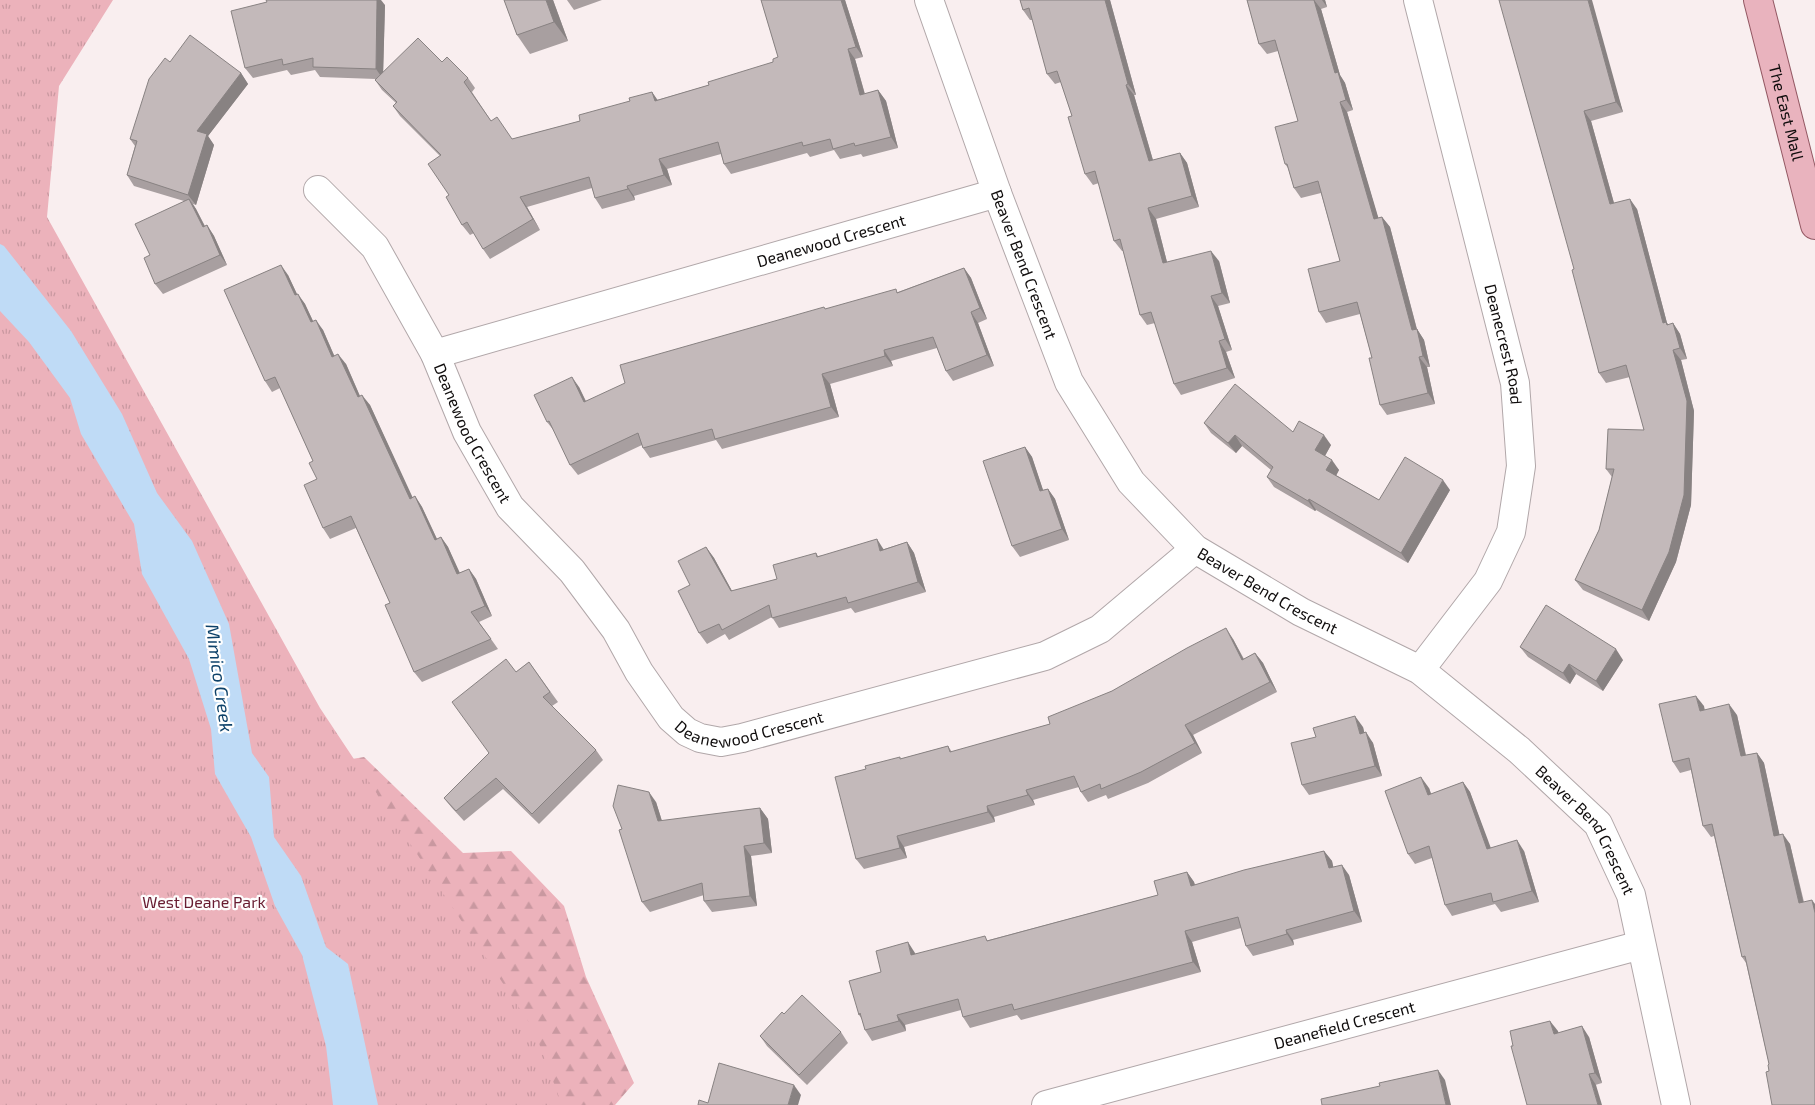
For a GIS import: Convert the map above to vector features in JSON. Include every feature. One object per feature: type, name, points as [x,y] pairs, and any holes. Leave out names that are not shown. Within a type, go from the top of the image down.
[{"type":"main road","name":"The East Mall","points":[[1758,0],[1815,224]]},
{"type":"street","name":"Beaver Bend Crescent","points":[[929,0],[997,193],[1070,382],[1131,482],[1195,549],[1301,612],[1420,670],[1518,750],[1598,824],[1630,895],[1676,1105]]},
{"type":"street","name":"Deanecrest Road","points":[[1418,0],[1515,383],[1521,466],[1511,532],[1488,581],[1420,670]]},
{"type":"street","name":"Deanewood Crescent","points":[[318,190],[375,247],[435,354],[467,432],[510,506],[577,578],[616,630],[639,672],[671,718],[686,732],[700,738],[721,742],[742,738],[1045,656],[1100,629],[1195,549]]},
{"type":"street","name":"Deanewood Crescent","points":[[435,354],[997,193]]},
{"type":"street","name":"Deanefield Crescent","points":[[1046,1105],[1642,945]]},
{"type":"green space","name":"West Deane Park","points":[[0,0],[113,0],[59,86],[47,217],[320,708],[534,1030],[562,1105],[0,1105]]},
{"type":"green space","points":[[364,757],[463,853],[511,851],[564,906],[586,977],[634,1083],[615,1105],[29,1105],[256,775]]},
{"type":"water","name":"Mimico Creek","points":[[0,244],[4,246],[71,331],[122,414],[157,493],[192,541],[229,624],[252,753],[269,777],[274,837],[301,876],[326,947],[348,964],[378,1105],[333,1105],[326,1046],[302,955],[275,906],[251,837],[215,774],[211,729],[189,659],[142,574],[134,524],[81,434],[70,398],[29,342],[0,311]]},
{"type":"building","points":[[266,0],[377,0],[376,69],[313,67],[313,58],[283,65],[282,59],[245,68],[231,11],[267,2]]},
{"type":"building","points":[[504,0],[546,0],[554,22],[517,35]]},
{"type":"building","points":[[761,0],[841,0],[856,47],[848,49],[860,95],[878,90],[891,137],[855,146],[854,143],[833,149],[830,139],[803,146],[802,142],[724,164],[718,142],[659,159],[664,175],[627,186],[628,189],[595,198],[589,177],[520,197],[533,219],[483,249],[467,222],[462,225],[446,197],[449,195],[428,164],[441,155],[393,106],[397,102],[375,80],[418,38],[442,62],[447,57],[468,78],[464,82],[491,121],[497,117],[512,139],[580,121],[579,115],[630,101],[629,98],[652,92],[655,101],[709,85],[708,82],[773,62],[773,59],[778,57]]},
{"type":"building","points":[[1020,0],[1105,0],[1128,84],[1126,85],[1149,161],[1180,153],[1192,196],[1148,208],[1163,263],[1211,251],[1222,293],[1211,296],[1225,339],[1219,341],[1227,368],[1174,384],[1151,312],[1140,315],[1120,239],[1114,241],[1095,171],[1085,174],[1068,117],[1072,116],[1057,71],[1047,74],[1029,8],[1023,10]]},
{"type":"building","points":[[1247,0],[1314,0],[1335,73],[1338,72],[1346,100],[1340,102],[1374,219],[1382,217],[1412,330],[1417,329],[1423,356],[1419,357],[1428,393],[1380,405],[1369,358],[1372,358],[1357,302],[1319,312],[1308,269],[1340,261],[1318,181],[1294,188],[1287,164],[1285,164],[1275,127],[1298,121],[1275,40],[1259,44]]},
{"type":"building","points":[[1499,0],[1588,0],[1616,102],[1584,111],[1610,204],[1630,199],[1663,323],[1666,322],[1667,325],[1673,323],[1680,348],[1673,350],[1687,401],[1684,495],[1669,552],[1642,610],[1575,580],[1599,530],[1614,469],[1606,469],[1608,429],[1644,430],[1626,365],[1599,373],[1572,270],[1574,269]]},
{"type":"building","points":[[190,35],[241,73],[197,131],[207,134],[188,195],[127,175],[137,141],[130,139],[149,79],[165,58],[170,62]]},
{"type":"building","points":[[189,199],[203,227],[207,225],[220,255],[155,284],[144,258],[150,255],[135,224]]},
{"type":"building","points":[[281,265],[295,295],[298,294],[311,322],[316,320],[332,357],[338,354],[358,397],[362,395],[410,499],[415,496],[435,540],[441,537],[457,574],[469,569],[485,606],[471,612],[491,639],[414,672],[385,605],[390,603],[351,516],[323,528],[304,485],[317,479],[309,463],[313,461],[275,377],[265,381],[224,290]]},
{"type":"building","points":[[964,268],[980,308],[971,312],[987,355],[946,371],[933,337],[884,350],[885,356],[822,374],[831,407],[715,439],[712,429],[643,448],[638,433],[570,465],[534,395],[572,377],[584,402],[625,383],[620,365],[824,307],[825,309],[896,289],[897,293]]},
{"type":"building","points":[[1235,384],[1293,432],[1299,421],[1324,435],[1315,450],[1332,460],[1326,470],[1379,500],[1405,457],[1443,480],[1401,553],[1309,499],[1308,501],[1267,477],[1273,467],[1235,435],[1228,443],[1204,423]]},
{"type":"building","points":[[1025,447],[1040,491],[1048,489],[1062,529],[1012,546],[983,461]]},
{"type":"building","points":[[877,539],[880,551],[907,542],[918,582],[848,603],[846,597],[772,618],[769,605],[722,630],[719,624],[699,633],[678,591],[690,585],[678,561],[706,547],[731,591],[777,579],[773,565],[816,553],[817,557]]},
{"type":"building","points":[[1546,605],[1616,649],[1596,681],[1569,664],[1563,673],[1520,647]]},
{"type":"building","points":[[1226,628],[1242,660],[1255,653],[1270,682],[1185,725],[1195,743],[1141,772],[1101,789],[1100,784],[1081,792],[1074,776],[1026,790],[1028,795],[987,806],[988,812],[897,836],[900,848],[856,859],[835,777],[866,769],[865,766],[900,757],[900,759],[948,746],[950,752],[1050,724],[1048,717],[1112,691]]},
{"type":"building","points":[[506,659],[516,672],[529,662],[550,692],[543,697],[596,750],[532,814],[496,778],[456,811],[444,798],[489,753],[452,702]]},
{"type":"building","points":[[1696,696],[1700,711],[1729,704],[1741,756],[1757,753],[1774,836],[1783,834],[1799,903],[1812,900],[1815,913],[1815,1105],[1772,1105],[1766,1072],[1769,1071],[1769,1064],[1745,956],[1742,957],[1712,824],[1703,826],[1689,758],[1673,762],[1659,704]]},
{"type":"building","points":[[1355,716],[1360,734],[1366,732],[1375,766],[1302,785],[1291,743],[1316,737],[1313,728]]},
{"type":"building","points":[[1421,777],[1428,795],[1463,782],[1487,849],[1517,840],[1532,891],[1493,902],[1491,893],[1445,905],[1429,846],[1408,854],[1385,791]]},
{"type":"building","points":[[618,785],[649,792],[658,821],[760,808],[764,843],[744,846],[750,896],[704,901],[702,883],[642,902],[619,830],[622,829],[613,806]]},
{"type":"building","points":[[1324,851],[1329,868],[1342,865],[1354,911],[1286,930],[1287,934],[1246,946],[1238,917],[1185,931],[1193,962],[1014,1010],[1012,1004],[963,1017],[958,999],[897,1015],[899,1021],[865,1030],[860,1013],[859,1015],[849,981],[881,972],[876,951],[908,942],[911,955],[985,936],[987,941],[1158,895],[1154,881],[1187,872],[1191,886],[1244,870]]},
{"type":"building","points":[[802,995],[841,1032],[799,1075],[760,1036],[782,1012],[784,1014]]},
{"type":"building","points":[[1550,1021],[1554,1034],[1582,1026],[1595,1073],[1589,1074],[1598,1105],[1527,1105],[1511,1046],[1513,1046],[1510,1031]]},
{"type":"building","points":[[719,1063],[794,1085],[788,1105],[698,1105],[699,1100],[708,1103]]},
{"type":"building","points":[[1438,1070],[1446,1105],[1322,1105],[1321,1099],[1380,1086],[1379,1083]]}]
